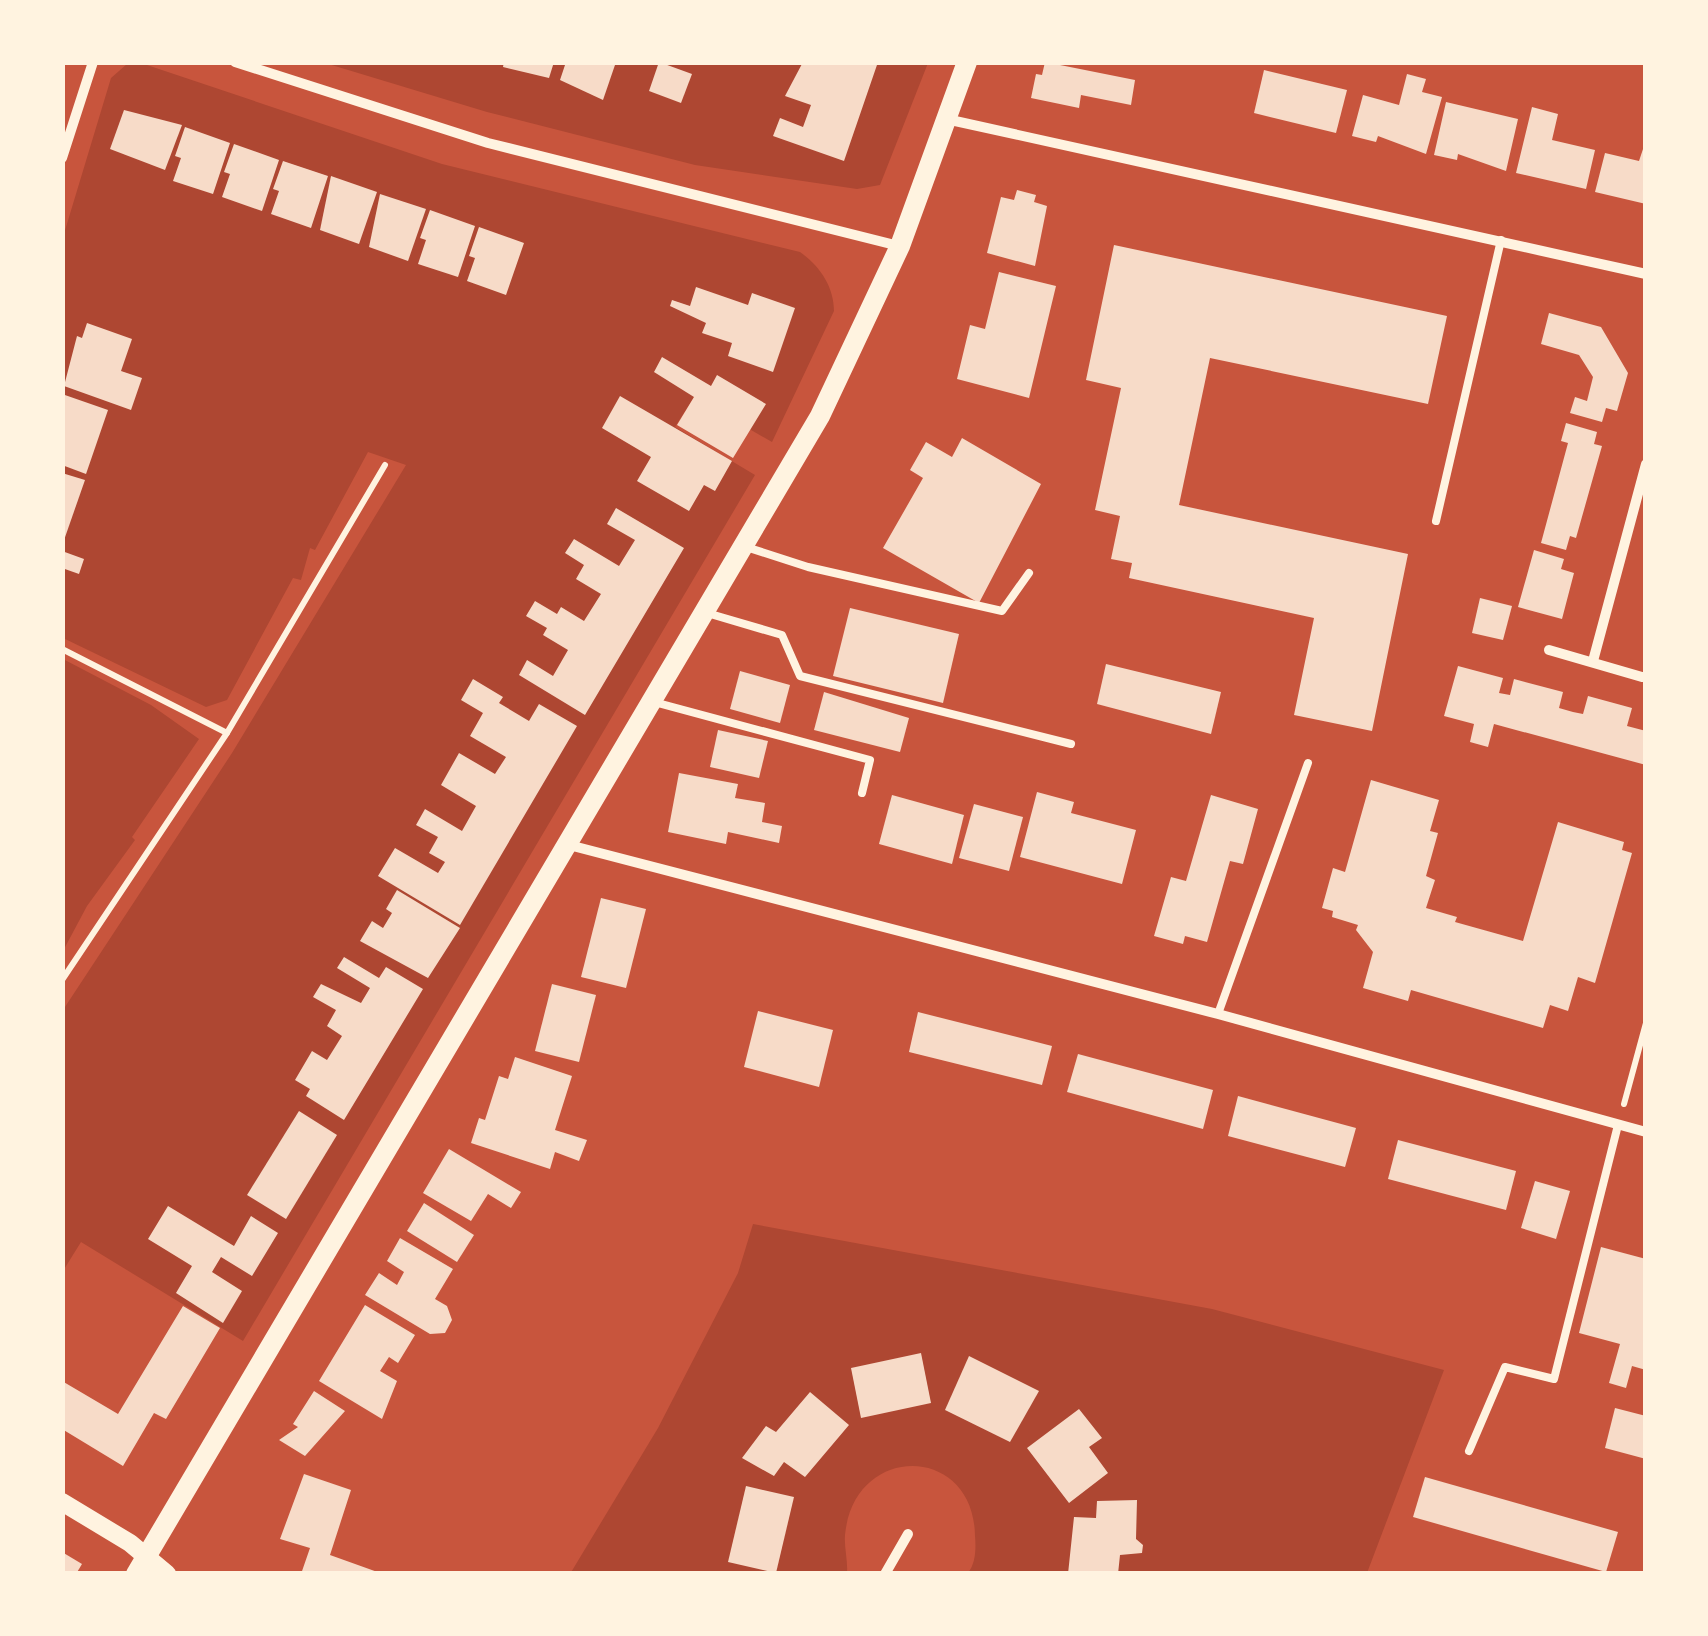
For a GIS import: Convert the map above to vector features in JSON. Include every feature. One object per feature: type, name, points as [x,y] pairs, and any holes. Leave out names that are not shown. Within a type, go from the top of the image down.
[{"type":"main road","points":[[140,1566],[707,613],[820,416],[900,246],[966,62]]},
{"type":"street","points":[[62,158],[93,62]]},
{"type":"street","points":[[236,62],[488,143],[900,246]]},
{"type":"street","points":[[945,119],[1646,274]]},
{"type":"street","points":[[1593,661],[1646,464]]},
{"type":"street","points":[[1549,650],[1642,677]]},
{"type":"street","points":[[569,846],[1218,1014],[1646,1132]]},
{"type":"street","points":[[62,1502],[130,1544],[140,1566],[167,1574]]},
{"type":"street","points":[[885,1574],[908,1534]]},
{"type":"lane","points":[[1436,520],[1501,240]]},
{"type":"lane","points":[[746,547],[808,568],[1002,611],[1029,573]]},
{"type":"lane","points":[[707,613],[782,635],[800,676],[1070,744]]},
{"type":"lane","points":[[654,702],[870,760],[862,793]]},
{"type":"lane","points":[[1218,1014],[1308,764]]},
{"type":"lane","points":[[1469,1451],[1505,1366],[1554,1379],[1618,1124]]},
{"type":"path","points":[[62,980],[227,733],[384,466]]},
{"type":"path","points":[[62,649],[227,733]]},
{"type":"path","points":[[1618,1124],[1646,1023]]},
{"type":"shaded area","points":[[141,63],[442,164],[800,252],[824,278],[832,294],[834,311],[772,442],[694,397],[675,427],[755,475],[243,1341],[81,1242],[63,1271],[63,1010],[232,753],[406,465],[368,452],[315,550],[310,548],[301,580],[293,578],[227,700],[206,707],[63,638],[63,237],[111,78],[127,64]]},
{"type":"shaded area","points":[[325,63],[928,63],[880,185],[857,189],[695,165],[487,112]]},
{"type":"shaded area","points":[[63,659],[151,705],[199,739],[132,837],[135,840],[87,906],[63,951]]},
{"type":"shaded area","points":[[753,1224],[1212,1309],[1444,1370],[1367,1573],[968,1573],[975,1545],[969,1506],[956,1484],[936,1471],[913,1466],[890,1470],[869,1483],[853,1505],[845,1535],[847,1573],[570,1574],[658,1428],[738,1273]]},
{"type":"building","points":[[504,62],[554,62],[549,78],[503,67]]},
{"type":"building","points":[[566,62],[616,62],[603,100],[560,80]]},
{"type":"building","points":[[659,62],[692,74],[681,103],[649,91]]},
{"type":"building","points":[[803,62],[878,62],[844,161],[773,136],[780,118],[803,127],[811,105],[785,96]]},
{"type":"building","points":[[1045,62],[1135,80],[1131,105],[1081,95],[1079,108],[1031,98],[1036,74],[1042,75]]},
{"type":"building","points":[[1264,70],[1347,90],[1336,133],[1254,113]]},
{"type":"building","points":[[1407,74],[1426,79],[1422,92],[1442,97],[1426,154],[1378,136],[1376,142],[1352,136],[1363,95],[1399,105]]},
{"type":"building","points":[[1446,102],[1518,119],[1506,171],[1458,154],[1457,160],[1434,155]]},
{"type":"building","points":[[1532,107],[1558,114],[1552,140],[1595,150],[1586,189],[1516,173]]},
{"type":"building","points":[[124,110],[182,125],[165,170],[110,149]]},
{"type":"building","points":[[185,127],[230,143],[213,194],[173,181],[181,158],[175,156]]},
{"type":"building","points":[[1646,140],[1646,204],[1595,192],[1605,153],[1639,161]]},
{"type":"building","points":[[234,144],[279,160],[262,211],[222,197],[230,174],[224,172]]},
{"type":"building","points":[[283,161],[328,176],[311,228],[271,214],[279,191],[273,189]]},
{"type":"building","points":[[331,176],[377,192],[359,244],[320,230]]},
{"type":"building","points":[[1017,190],[1036,195],[1034,202],[1047,206],[1035,266],[987,253],[1001,197],[1014,200]]},
{"type":"building","points":[[380,194],[426,209],[408,261],[369,247]]},
{"type":"building","points":[[430,210],[475,226],[458,277],[418,264],[426,240],[420,238]]},
{"type":"building","points":[[479,227],[524,243],[506,295],[467,281],[475,258],[469,256]]},
{"type":"building","points":[[1114,245],[1447,316],[1428,404],[1210,358],[1179,505],[1408,554],[1372,731],[1294,715],[1314,618],[1129,578],[1132,563],[1111,559],[1120,516],[1095,510],[1121,388],[1086,380]]},
{"type":"building","points":[[999,272],[1056,286],[1029,398],[957,379],[970,325],[985,329]]},
{"type":"building","points":[[696,287],[748,305],[752,293],[795,308],[773,372],[728,356],[732,343],[702,333],[706,323],[670,306],[672,300],[690,306]]},
{"type":"building","points":[[1549,313],[1601,327],[1628,373],[1617,411],[1606,408],[1602,422],[1570,413],[1575,397],[1587,401],[1593,377],[1579,355],[1541,344]]},
{"type":"building","points":[[87,323],[132,339],[121,371],[142,378],[131,410],[64,386],[77,336],[82,338]]},
{"type":"building","points":[[662,357],[711,386],[717,375],[766,404],[733,458],[677,425],[694,397],[654,372]]},
{"type":"building","points":[[62,394],[108,410],[86,474],[62,465]]},
{"type":"building","points":[[620,396],[732,461],[715,491],[704,485],[689,511],[637,481],[651,457],[602,428]]},
{"type":"building","points":[[1566,423],[1597,432],[1594,444],[1602,446],[1576,538],[1570,536],[1566,550],[1541,543],[1568,443],[1561,441]]},
{"type":"building","points":[[962,438],[1041,484],[979,603],[883,548],[923,478],[910,470],[926,442],[952,457]]},
{"type":"building","points":[[62,473],[85,480],[63,543],[62,543]]},
{"type":"building","points":[[616,508],[684,548],[585,715],[519,675],[527,660],[553,676],[568,650],[543,635],[547,628],[526,616],[535,601],[557,614],[561,607],[584,621],[601,594],[576,579],[584,565],[565,553],[574,539],[619,566],[635,540],[607,524]]},
{"type":"building","points":[[1534,550],[1564,559],[1561,569],[1574,573],[1562,619],[1518,607]]},
{"type":"building","points":[[62,551],[84,559],[79,574],[62,568]]},
{"type":"building","points":[[1480,598],[1512,606],[1503,640],[1472,633]]},
{"type":"building","points":[[850,608],[959,634],[943,703],[833,676]]},
{"type":"building","points":[[1106,664],[1221,692],[1211,734],[1097,704]]},
{"type":"building","points":[[1458,666],[1503,678],[1499,693],[1510,695],[1514,679],[1563,692],[1559,708],[1573,712],[1583,714],[1588,696],[1632,708],[1627,726],[1646,731],[1646,765],[1494,724],[1488,747],[1470,742],[1474,724],[1444,716]]},
{"type":"building","points":[[740,671],[790,685],[780,723],[730,709]]},
{"type":"building","points":[[473,679],[503,697],[499,703],[529,721],[539,704],[577,726],[460,925],[378,876],[395,848],[438,873],[445,862],[429,853],[438,837],[416,825],[425,809],[462,831],[476,806],[441,785],[459,753],[495,774],[506,757],[470,736],[483,713],[461,700]]},
{"type":"building","points":[[824,692],[909,718],[900,752],[814,730]]},
{"type":"building","points":[[718,730],[768,741],[759,778],[710,767]]},
{"type":"building","points":[[679,773],[738,784],[735,798],[765,803],[762,822],[782,826],[779,843],[728,832],[726,844],[668,832]]},
{"type":"building","points":[[1371,780],[1439,800],[1430,831],[1438,833],[1426,876],[1435,880],[1426,908],[1457,917],[1455,922],[1523,941],[1558,822],[1624,842],[1622,850],[1632,853],[1595,983],[1578,977],[1568,1011],[1550,1005],[1543,1028],[1411,990],[1408,1001],[1363,988],[1373,952],[1356,930],[1358,925],[1332,917],[1333,911],[1322,908],[1333,868],[1345,872]]},
{"type":"building","points":[[1037,792],[1074,802],[1071,813],[1136,830],[1122,884],[1020,857]]},
{"type":"building","points":[[892,795],[964,815],[952,864],[879,844]]},
{"type":"building","points":[[1211,795],[1258,809],[1243,864],[1230,861],[1207,942],[1185,936],[1183,944],[1154,936],[1171,877],[1186,881]]},
{"type":"building","points":[[974,804],[1023,817],[1009,871],[959,858]]},
{"type":"building","points":[[397,890],[460,928],[428,978],[360,941],[372,921],[383,928],[392,913],[386,909]]},
{"type":"building","points":[[601,898],[646,909],[626,988],[581,977]]},
{"type":"building","points":[[344,957],[379,978],[386,967],[423,989],[344,1120],[306,1096],[310,1089],[295,1080],[312,1051],[327,1060],[342,1036],[327,1026],[336,1010],[313,997],[321,984],[361,1003],[370,988],[337,968]]},
{"type":"building","points":[[552,984],[596,995],[579,1062],[535,1051]]},
{"type":"building","points":[[758,1011],[833,1030],[819,1087],[744,1067]]},
{"type":"building","points":[[918,1012],[1052,1046],[1042,1085],[909,1052]]},
{"type":"building","points":[[1078,1054],[1213,1090],[1203,1129],[1067,1092]]},
{"type":"building","points":[[515,1057],[572,1076],[555,1130],[587,1140],[579,1161],[555,1152],[550,1169],[471,1143],[479,1118],[485,1120],[499,1076],[508,1079]]},
{"type":"building","points":[[1238,1096],[1356,1128],[1345,1167],[1228,1136]]},
{"type":"building","points":[[299,1111],[337,1135],[286,1219],[247,1195]]},
{"type":"building","points":[[1398,1140],[1516,1171],[1506,1210],[1388,1179]]},
{"type":"building","points":[[449,1149],[521,1192],[511,1208],[488,1194],[471,1221],[423,1193]]},
{"type":"building","points":[[1535,1181],[1570,1191],[1556,1239],[1521,1228]]},
{"type":"building","points":[[424,1203],[474,1235],[457,1262],[407,1231]]},
{"type":"building","points":[[168,1206],[234,1246],[251,1216],[278,1233],[252,1276],[221,1257],[212,1272],[242,1291],[223,1323],[176,1293],[192,1266],[148,1239]]},
{"type":"building","points":[[400,1238],[453,1269],[435,1299],[447,1306],[452,1320],[445,1333],[430,1334],[365,1295],[379,1273],[397,1285],[404,1272],[387,1261]]},
{"type":"building","points":[[1601,1247],[1646,1259],[1646,1370],[1632,1366],[1626,1388],[1609,1383],[1620,1344],[1579,1333]]},
{"type":"building","points":[[365,1305],[415,1335],[398,1363],[389,1357],[380,1371],[397,1381],[382,1419],[319,1381]]},
{"type":"building","points":[[183,1306],[220,1328],[166,1419],[154,1413],[123,1466],[62,1429],[62,1381],[118,1414]]},
{"type":"building","points":[[921,1353],[931,1403],[861,1418],[851,1368]]},
{"type":"building","points":[[969,1356],[1039,1391],[1010,1442],[945,1410]]},
{"type":"building","points":[[314,1391],[345,1411],[305,1456],[279,1440],[298,1427],[293,1424]]},
{"type":"building","points":[[810,1392],[849,1425],[805,1477],[784,1462],[774,1476],[742,1458],[766,1426],[776,1432]]},
{"type":"building","points":[[1615,1408],[1646,1416],[1646,1459],[1605,1448]]},
{"type":"building","points":[[1079,1409],[1102,1438],[1089,1447],[1108,1473],[1069,1503],[1027,1448]]},
{"type":"building","points":[[304,1474],[351,1490],[330,1555],[383,1574],[301,1574],[310,1548],[280,1539]]},
{"type":"building","points":[[1425,1477],[1618,1532],[1606,1572],[1413,1517]]},
{"type":"building","points":[[746,1486],[794,1497],[776,1573],[728,1562]]},
{"type":"building","points":[[1137,1500],[1136,1539],[1143,1545],[1142,1553],[1120,1555],[1118,1574],[1068,1574],[1074,1517],[1096,1518],[1097,1501]]},
{"type":"building","points":[[62,1552],[82,1564],[76,1574],[62,1574]]}]
